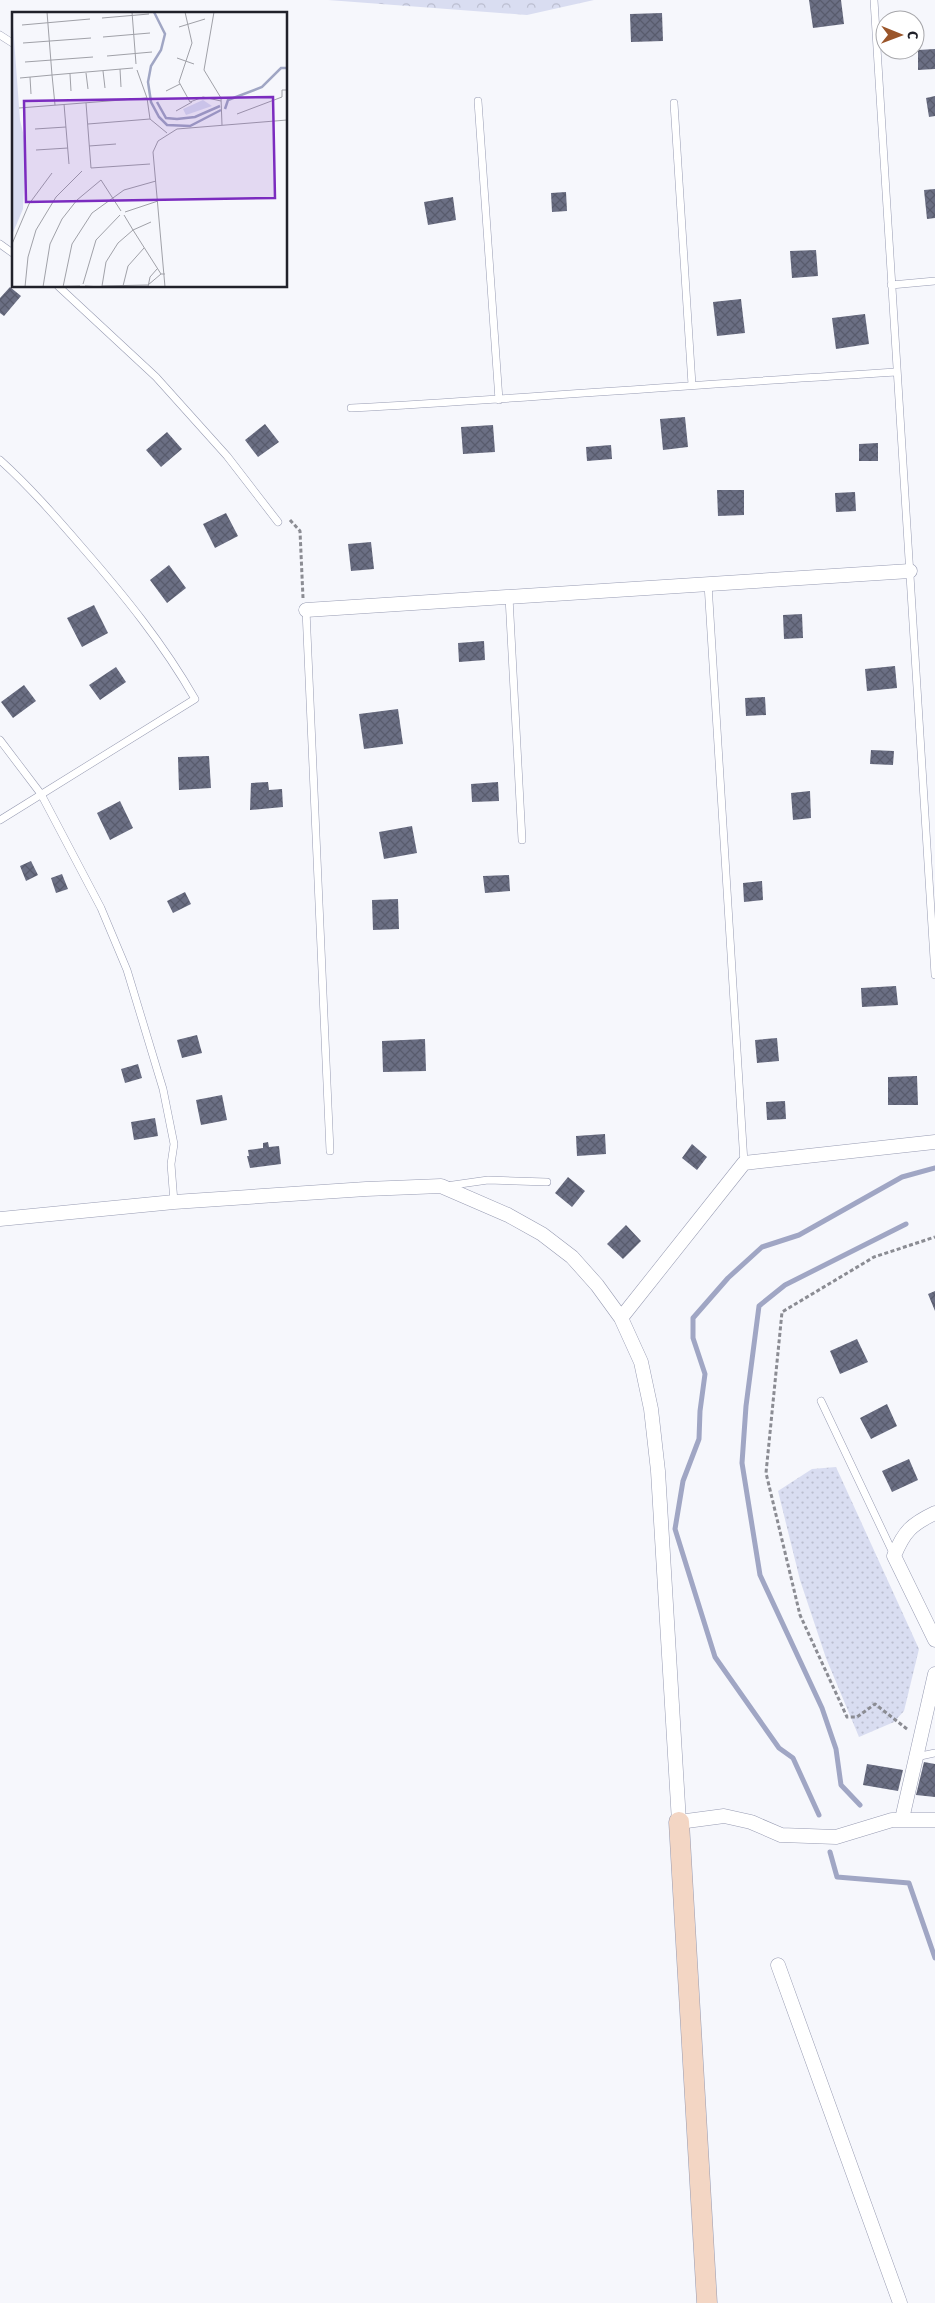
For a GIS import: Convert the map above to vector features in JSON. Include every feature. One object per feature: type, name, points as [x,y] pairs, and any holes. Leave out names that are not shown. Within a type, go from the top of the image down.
[{"type":"street","points":[[306,610],[910,571]]},
{"type":"street","points":[[621,1318],[744,1163],[935,1142]]},
{"type":"street","points":[[0,1219],[174,1202],[441,1186],[508,1215],[542,1234],[572,1257],[597,1285],[621,1318],[641,1362],[651,1410],[658,1470],[707,2303]]},
{"type":"street","points":[[935,1513],[916,1522],[902,1537],[894,1556],[935,1640]]},
{"type":"street","points":[[902,1819],[935,1674]]},
{"type":"street","points":[[679,1822],[724,1816],[751,1822],[781,1835],[836,1837],[902,1819],[935,1820]]},
{"type":"street","points":[[778,1965],[900,2303]]},
{"type":"lane","points":[[874,0],[935,974]]},
{"type":"lane","points":[[0,35],[12,43]]},
{"type":"lane","points":[[478,101],[499,400]]},
{"type":"lane","points":[[674,103],[692,385]]},
{"type":"lane","points":[[0,244],[12,253]]},
{"type":"lane","points":[[891,285],[935,281]]},
{"type":"lane","points":[[60,288],[156,377],[227,456],[278,522]]},
{"type":"lane","points":[[351,408],[499,400],[897,372]]},
{"type":"lane","points":[[0,460],[64,527],[120,592],[154,637],[195,699],[0,820]]},
{"type":"lane","points":[[708,584],[744,1163]]},
{"type":"lane","points":[[509,597],[522,840]]},
{"type":"lane","points":[[306,610],[330,1151]]},
{"type":"lane","points":[[0,740],[41,794],[101,908],[127,970],[163,1088],[174,1144],[171,1164],[174,1202]]},
{"type":"lane","points":[[441,1186],[488,1180],[547,1182]]},
{"type":"lane","points":[[821,1401],[894,1556]]},
{"type":"lane","points":[[916,1757],[935,1753]]},
{"type":"path","points":[[278,522],[288,518],[300,531],[302,592],[306,610]]},
{"type":"path","points":[[920,1739],[875,1704],[857,1716],[847,1717],[800,1614],[766,1473],[782,1312],[874,1257],[935,1237]]},
{"type":"green space","points":[[328,0],[594,0],[527,15]]},
{"type":"green space","points":[[836,1467],[919,1649],[904,1711],[894,1722],[859,1737],[826,1658],[800,1580],[778,1491],[812,1469]]},
{"type":"building","points":[[809,0],[841,0],[844,24],[813,28]]},
{"type":"building","points":[[662,13],[663,41],[631,42],[630,14]]},
{"type":"building","points":[[935,49],[935,69],[918,70],[918,60],[925,60],[925,50]]},
{"type":"building","points":[[935,96],[935,116],[929,117],[926,98]]},
{"type":"building","points":[[935,189],[935,218],[927,219],[924,190]]},
{"type":"building","points":[[566,192],[567,211],[552,212],[551,193]]},
{"type":"building","points":[[453,197],[456,220],[428,225],[424,202]]},
{"type":"building","points":[[816,250],[818,276],[792,278],[790,251]]},
{"type":"building","points":[[10,287],[21,296],[4,316],[0,313],[0,298]]},
{"type":"building","points":[[741,299],[745,333],[717,336],[713,302]]},
{"type":"building","points":[[865,314],[869,344],[836,349],[832,318]]},
{"type":"building","points":[[685,417],[688,447],[663,450],[660,419]]},
{"type":"building","points":[[265,424],[279,442],[258,457],[245,440]]},
{"type":"building","points":[[493,425],[495,452],[463,454],[461,427]]},
{"type":"building","points":[[167,432],[182,449],[161,467],[146,450]]},
{"type":"building","points":[[878,443],[878,461],[859,461],[859,444]]},
{"type":"building","points":[[611,445],[612,459],[587,461],[586,447]]},
{"type":"building","points":[[717,490],[744,490],[744,515],[718,516]]},
{"type":"building","points":[[855,492],[856,511],[836,512],[835,493]]},
{"type":"building","points":[[226,513],[238,536],[215,548],[203,524]]},
{"type":"building","points":[[371,542],[374,569],[351,571],[348,544]]},
{"type":"building","points":[[169,565],[186,588],[167,603],[150,580]]},
{"type":"building","points":[[94,605],[108,633],[82,647],[67,618]]},
{"type":"building","points":[[802,614],[803,638],[784,639],[783,615]]},
{"type":"building","points":[[484,641],[485,660],[459,662],[458,643]]},
{"type":"building","points":[[895,666],[897,688],[867,691],[865,669]]},
{"type":"building","points":[[116,667],[126,682],[100,700],[89,685]]},
{"type":"building","points":[[24,685],[36,701],[13,718],[1,702]]},
{"type":"building","points":[[765,697],[766,715],[746,716],[745,698]]},
{"type":"building","points":[[398,709],[403,744],[364,749],[359,714]]},
{"type":"building","points":[[871,750],[894,751],[893,765],[870,764]]},
{"type":"building","points":[[209,756],[211,788],[179,790],[178,757]]},
{"type":"building","points":[[268,782],[269,790],[282,789],[283,807],[250,810],[251,783]]},
{"type":"building","points":[[498,782],[499,801],[472,802],[471,784]]},
{"type":"building","points":[[810,791],[811,818],[793,820],[791,793]]},
{"type":"building","points":[[120,801],[133,828],[110,840],[97,813]]},
{"type":"building","points":[[412,826],[417,853],[384,859],[379,832]]},
{"type":"building","points":[[31,861],[38,875],[26,881],[20,866]]},
{"type":"building","points":[[62,874],[68,889],[56,893],[51,878]]},
{"type":"building","points":[[509,875],[510,891],[485,893],[483,876]]},
{"type":"building","points":[[762,881],[763,900],[744,902],[743,883]]},
{"type":"building","points":[[185,892],[191,904],[173,913],[167,901]]},
{"type":"building","points":[[398,899],[399,929],[373,930],[372,900]]},
{"type":"building","points":[[896,986],[898,1005],[862,1007],[861,988]]},
{"type":"building","points":[[197,1035],[202,1053],[182,1058],[177,1040]]},
{"type":"building","points":[[777,1038],[779,1061],[757,1063],[755,1040]]},
{"type":"building","points":[[425,1039],[426,1071],[383,1072],[382,1041]]},
{"type":"building","points":[[138,1064],[142,1078],[125,1083],[121,1069]]},
{"type":"building","points":[[917,1076],[918,1105],[888,1105],[888,1077]]},
{"type":"building","points":[[222,1095],[227,1120],[201,1125],[196,1100]]},
{"type":"building","points":[[785,1101],[786,1119],[767,1120],[766,1102]]},
{"type":"building","points":[[155,1118],[158,1136],[134,1140],[131,1122]]},
{"type":"building","points":[[605,1134],[606,1154],[577,1156],[576,1136]]},
{"type":"building","points":[[268,1142],[269,1147],[279,1146],[281,1164],[250,1168],[247,1156],[249,1156],[248,1150],[263,1148],[263,1143]]},
{"type":"building","points":[[692,1144],[707,1157],[697,1170],[682,1158]]},
{"type":"building","points":[[568,1177],[585,1191],[572,1207],[555,1193]]},
{"type":"building","points":[[626,1225],[641,1241],[623,1259],[607,1244]]},
{"type":"building","points":[[935,1291],[935,1311],[928,1294]]},
{"type":"building","points":[[857,1339],[868,1362],[840,1374],[830,1351]]},
{"type":"building","points":[[887,1404],[897,1426],[871,1439],[860,1418]]},
{"type":"building","points":[[909,1459],[918,1480],[892,1492],[882,1471]]},
{"type":"building","points":[[924,1762],[935,1764],[935,1797],[916,1795]]},
{"type":"building","points":[[867,1764],[903,1770],[898,1791],[863,1785]]},
{"type":"waterway","points":[[819,1815],[793,1758],[779,1748],[715,1657],[675,1529],[683,1481],[699,1439],[700,1411],[705,1374],[693,1338],[693,1318],[728,1278],[762,1247],[799,1235],[902,1177],[935,1168]]},
{"type":"waterway","points":[[860,1805],[841,1785],[836,1749],[822,1708],[760,1575],[742,1463],[746,1406],[759,1306],[785,1285],[906,1224]]},
{"type":"waterway","points":[[830,1852],[837,1877],[909,1883],[935,1958]]}]
